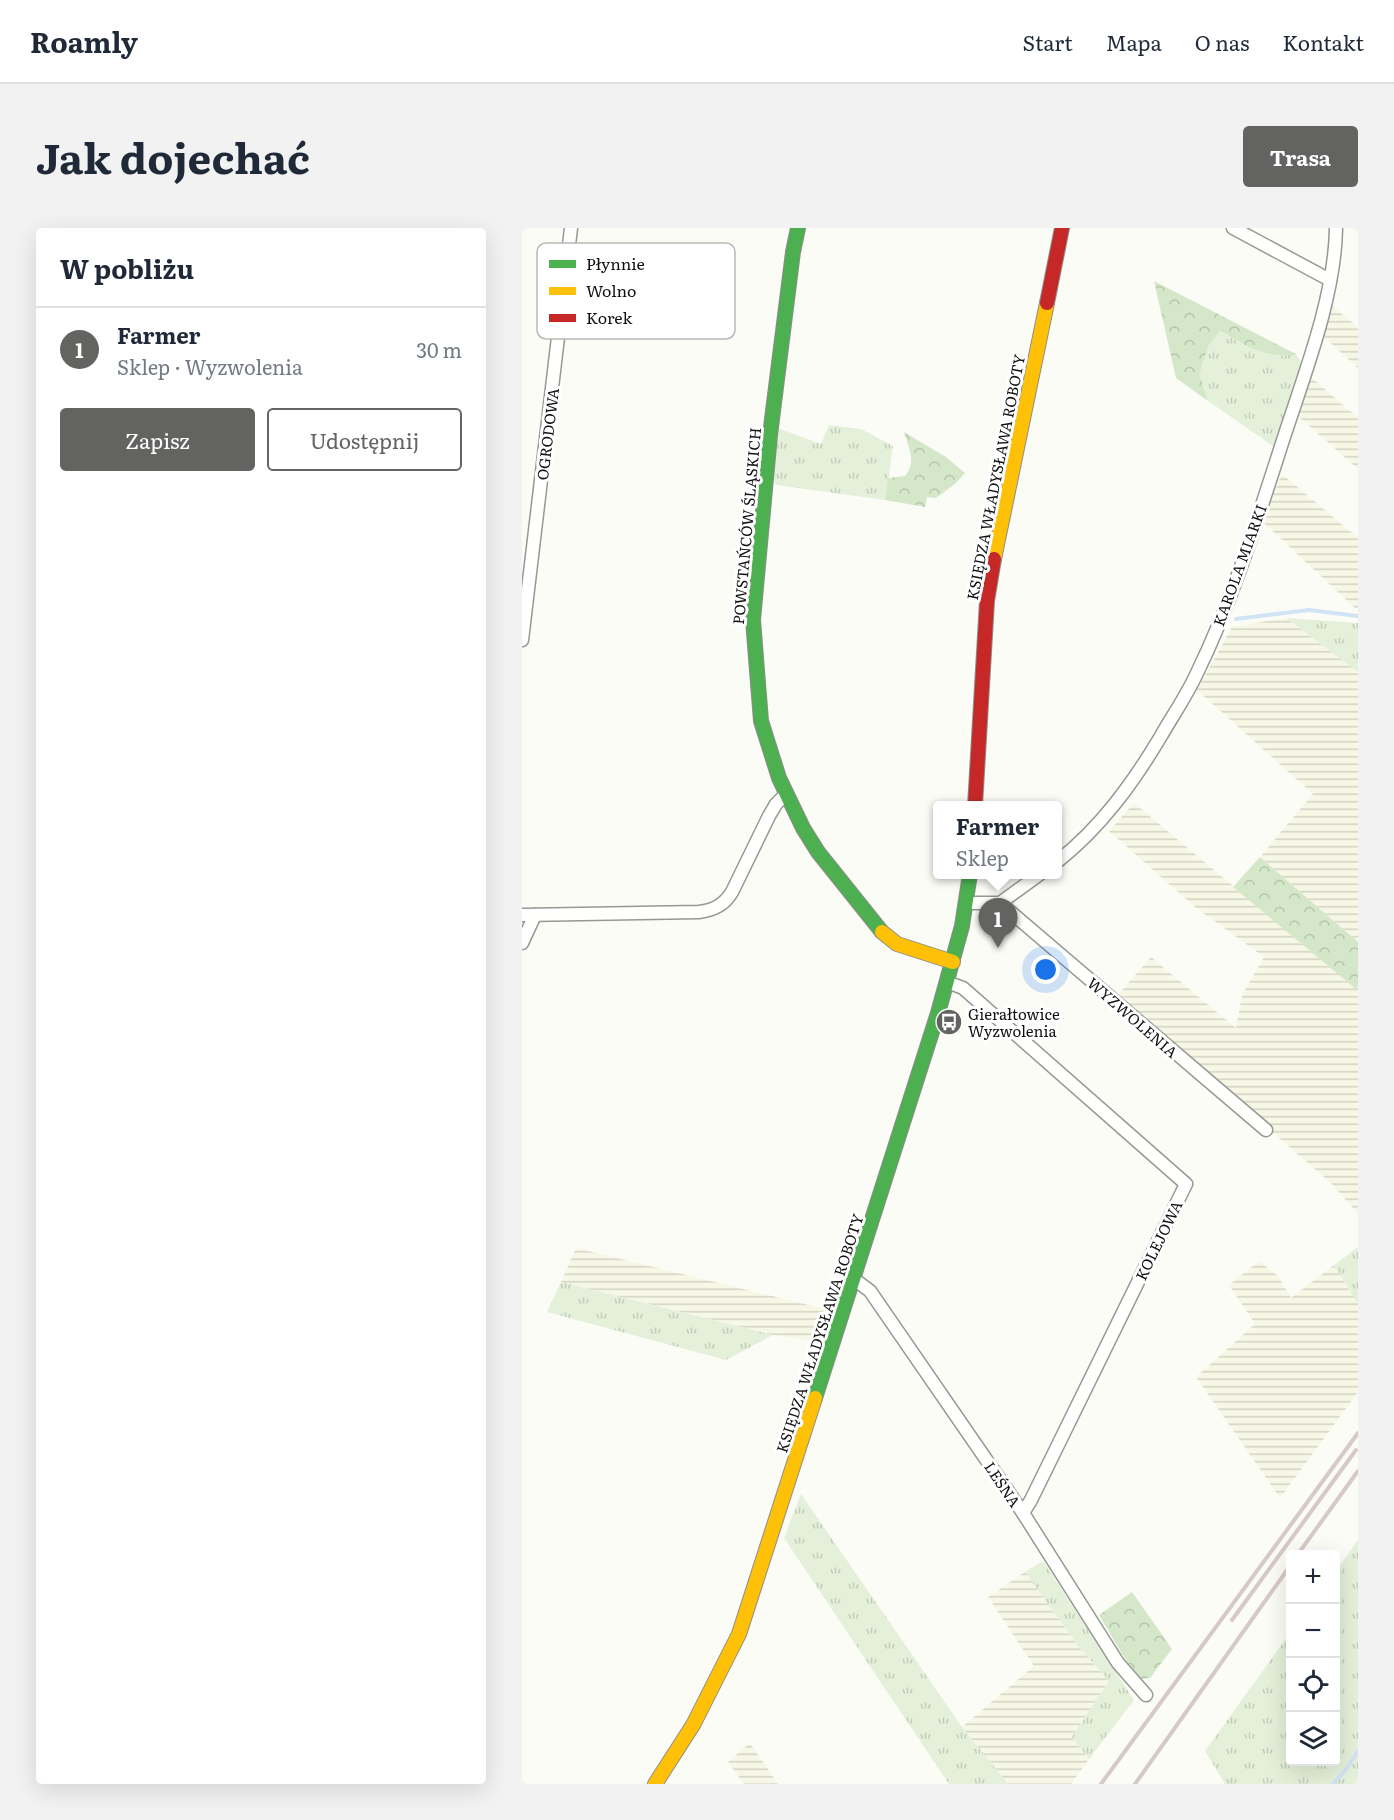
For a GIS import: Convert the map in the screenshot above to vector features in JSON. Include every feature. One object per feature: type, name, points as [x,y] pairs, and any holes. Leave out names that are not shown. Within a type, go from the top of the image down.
[{"type":"main road","name":"POWSTAŃCÓW ŚLĄSKICH","points":[[798,228],[770,435],[753,620],[761,721],[786,794],[818,852],[885,935],[897,944],[953,962]]},
{"type":"main road","name":"KSIĘDZA WŁADYSŁAWA ROBOTY","points":[[975,801],[987,601],[1062,228]]},
{"type":"main road","name":"KSIĘDZA WŁADYSŁAWA ROBOTY","points":[[655,1784],[693,1725],[739,1634],[947,982],[966,903],[968,879]]},
{"type":"street","name":"OGRODOWA","points":[[569,243],[571,228]]},
{"type":"street","points":[[1233,228],[1330,280]]},
{"type":"street","name":"KAROLA MIARKI","points":[[1062,857],[1101,820],[1132,782],[1198,671],[1232,587],[1311,354],[1330,280],[1336,228]]},
{"type":"street","name":"OGRODOWA","points":[[522,640],[558,339]]},
{"type":"street","points":[[522,915],[699,912],[718,907],[732,892],[769,816],[786,794]]},
{"type":"street","points":[[966,903],[1000,903],[1033,879]]},
{"type":"street","name":"WYZWOLENIA","points":[[1000,903],[1266,1130]]},
{"type":"street","points":[[522,943],[535,915]]},
{"type":"street","name":"KOLEJOWA","points":[[947,982],[963,988],[1186,1184],[1023,1513]]},
{"type":"street","name":"LEŚNA","points":[[854,1279],[870,1291],[1023,1513],[1118,1663],[1146,1695]]},
{"type":"green space","points":[[1154,281],[1296,354],[1265,353],[1220,331],[1209,345],[1199,373],[1208,401],[1176,378]]},
{"type":"green space","points":[[1331,305],[1358,327],[1358,368],[1321,334]]},
{"type":"green space","points":[[1220,331],[1265,353],[1296,354],[1302,363],[1276,448],[1208,401],[1199,373],[1209,345]]},
{"type":"green space","points":[[1311,377],[1358,418],[1358,469],[1298,416]]},
{"type":"green space","points":[[829,425],[861,429],[893,446],[885,500],[776,485],[773,479],[778,428],[821,444]]},
{"type":"green space","points":[[904,432],[946,457],[965,473],[936,498],[927,497],[925,507],[885,500],[888,478],[905,476],[911,466],[911,455]]},
{"type":"green space","points":[[1282,474],[1358,538],[1358,608],[1355,608],[1262,521]]},
{"type":"green space","points":[[1286,618],[1358,672],[1358,942],[1260,857],[1313,794],[1197,690],[1232,627]]},
{"type":"green space","points":[[1286,618],[1358,623],[1358,672]]},
{"type":"green space","points":[[1134,803],[1355,988],[1358,986],[1358,1214],[1331,1183],[1116,997],[1151,957],[1236,1028],[1242,995],[1264,957],[1195,907],[1109,831]]},
{"type":"green space","points":[[1260,857],[1358,942],[1358,986],[1356,989],[1233,887]]},
{"type":"green space","points":[[1358,1247],[1358,1304],[1334,1265]]},
{"type":"green space","points":[[576,1248],[825,1309],[815,1341],[773,1335],[561,1282]]},
{"type":"green space","points":[[1259,1261],[1278,1276],[1291,1298],[1334,1265],[1358,1304],[1358,1392],[1280,1498],[1196,1377],[1255,1324],[1229,1285]]},
{"type":"green space","points":[[561,1282],[773,1335],[726,1360],[547,1312]]},
{"type":"green space","points":[[801,1494],[962,1727],[1008,1784],[949,1784],[784,1538]]},
{"type":"green space","points":[[1358,1540],[1358,1784],[1225,1784],[1205,1751],[1286,1639],[1286,1766],[1340,1766],[1340,1565]]},
{"type":"green space","points":[[1043,1561],[1134,1700],[1089,1759],[1072,1737],[1109,1681],[1079,1647],[1025,1572]]},
{"type":"green space","points":[[1025,1572],[1079,1647],[1109,1681],[1072,1737],[1089,1759],[1071,1784],[1008,1784],[962,1727],[1034,1666],[988,1597]]},
{"type":"green space","points":[[1132,1592],[1172,1649],[1150,1678],[1140,1679],[1099,1615]]},
{"type":"green space","points":[[750,1743],[778,1784],[744,1784],[728,1762]]},
{"type":"waterway","points":[[1236,619],[1309,610],[1358,616]]},
{"type":"waterway","points":[[1333,1784],[1358,1751]]},
{"type":"railway","points":[[1101,1784],[1358,1433]]},
{"type":"railway","points":[[1232,1620],[1356,1450]]},
{"type":"railway","points":[[1301,1550],[1358,1471]]},
{"type":"railway","points":[[1135,1784],[1286,1572]]},
{"type":"traffic: fast","points":[[798,228],[770,435],[753,620],[761,721],[779,778],[803,828],[818,852],[882,932]]},
{"type":"traffic: fast","points":[[815,1398],[938,1013],[962,926],[969,879]]},
{"type":"traffic: slow","points":[[994,559],[1047,303]]},
{"type":"traffic: slow","points":[[882,932],[897,944],[953,962]]},
{"type":"traffic: slow","points":[[655,1784],[693,1725],[739,1634],[815,1398]]},
{"type":"traffic: jam","points":[[1047,303],[1062,228]]},
{"type":"traffic: jam","points":[[975,801],[987,601],[994,559]]},
{"type":"place","name":"Farmer","points":[[998,948]]},
{"type":"place","name":"Gierałtowice Wyzwolenia","points":[[949,1022]]}]
